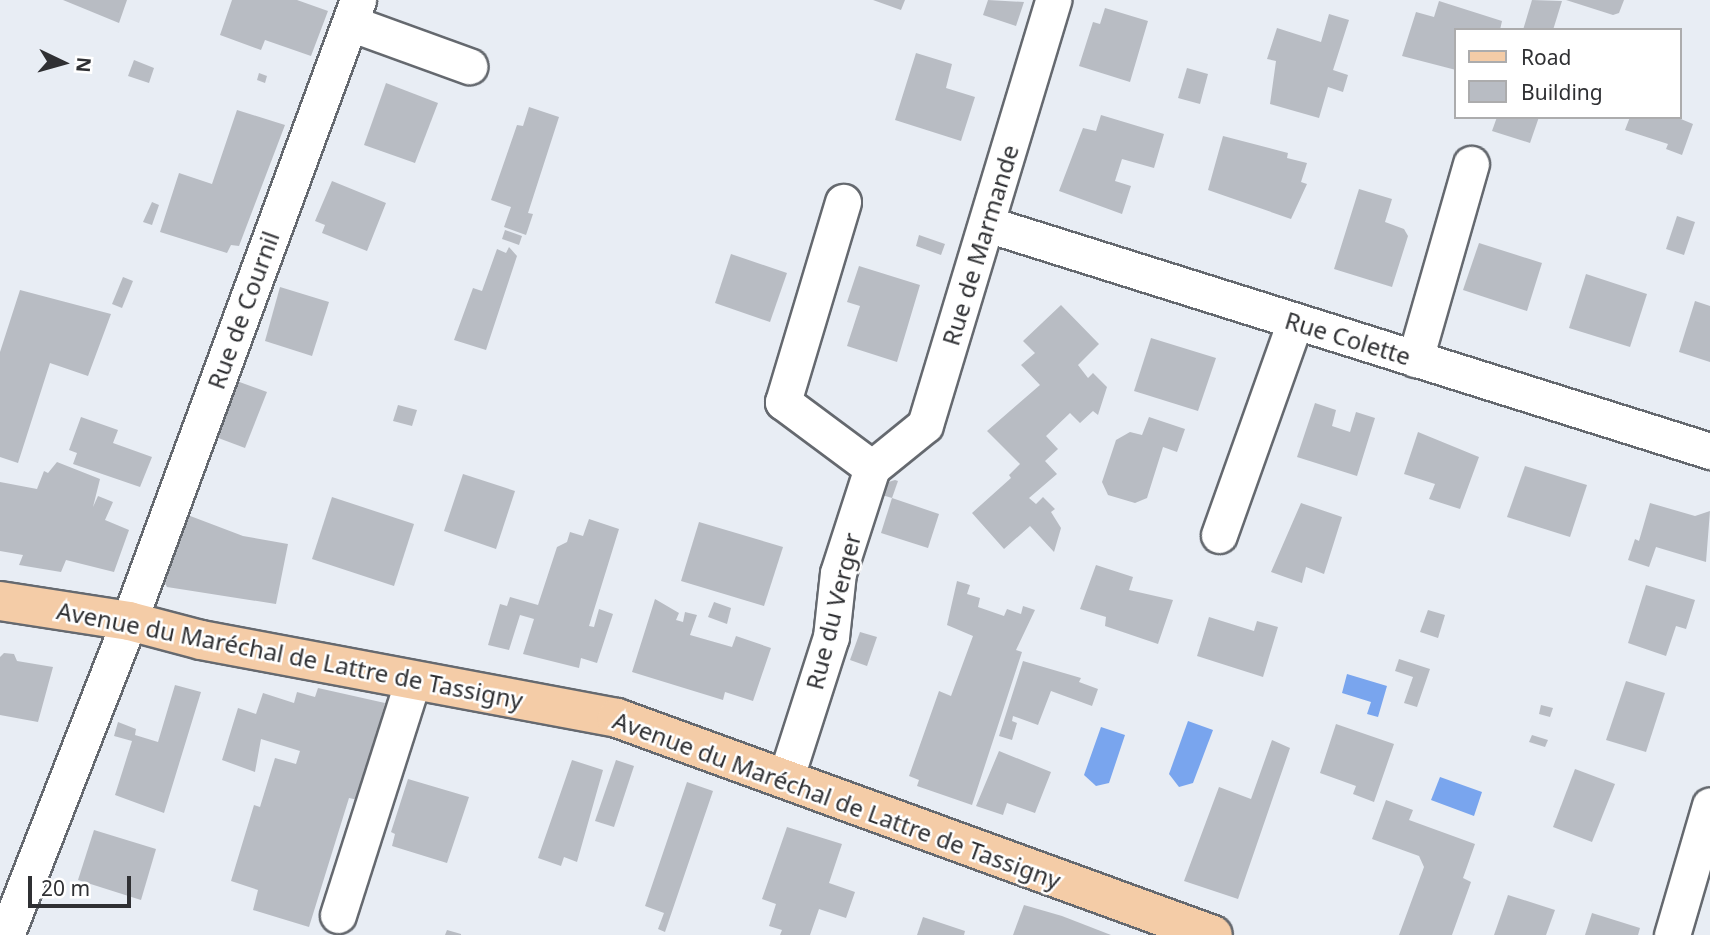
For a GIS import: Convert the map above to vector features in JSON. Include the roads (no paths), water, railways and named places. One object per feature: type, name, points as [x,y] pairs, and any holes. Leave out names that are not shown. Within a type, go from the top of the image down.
[{"type":"main road","name":"Avenue du Maréchal de Lattre de Tassigny","points":[[0,601],[129,621],[413,680],[617,718],[1213,935]]},
{"type":"street","name":"Rue de Marmande","points":[[872,468],[925,425],[1053,0]]},
{"type":"street","points":[[354,11],[469,66]]},
{"type":"street","name":"Rue de Cournil","points":[[6,935],[129,621],[354,11]]},
{"type":"street","points":[[1415,359],[1471,164]]},
{"type":"street","points":[[843,202],[783,402],[872,468]]},
{"type":"street","name":"Rue Colette","points":[[987,225],[1710,451]]},
{"type":"street","points":[[1219,535],[1295,321]]},
{"type":"street","name":"Rue du Verger","points":[[785,780],[831,637],[838,573],[872,468]]},
{"type":"street","points":[[338,915],[413,680]]},
{"type":"street","points":[[1672,935],[1710,805]]},
{"type":"water","points":[[1347,674],[1387,686],[1378,717],[1367,714],[1371,702],[1342,693]]},
{"type":"water","points":[[1188,721],[1213,730],[1193,783],[1179,787],[1169,774]]},
{"type":"water","points":[[1101,727],[1125,735],[1109,783],[1096,786],[1084,775]]},
{"type":"water","points":[[1440,777],[1482,792],[1474,816],[1431,800]]}]
